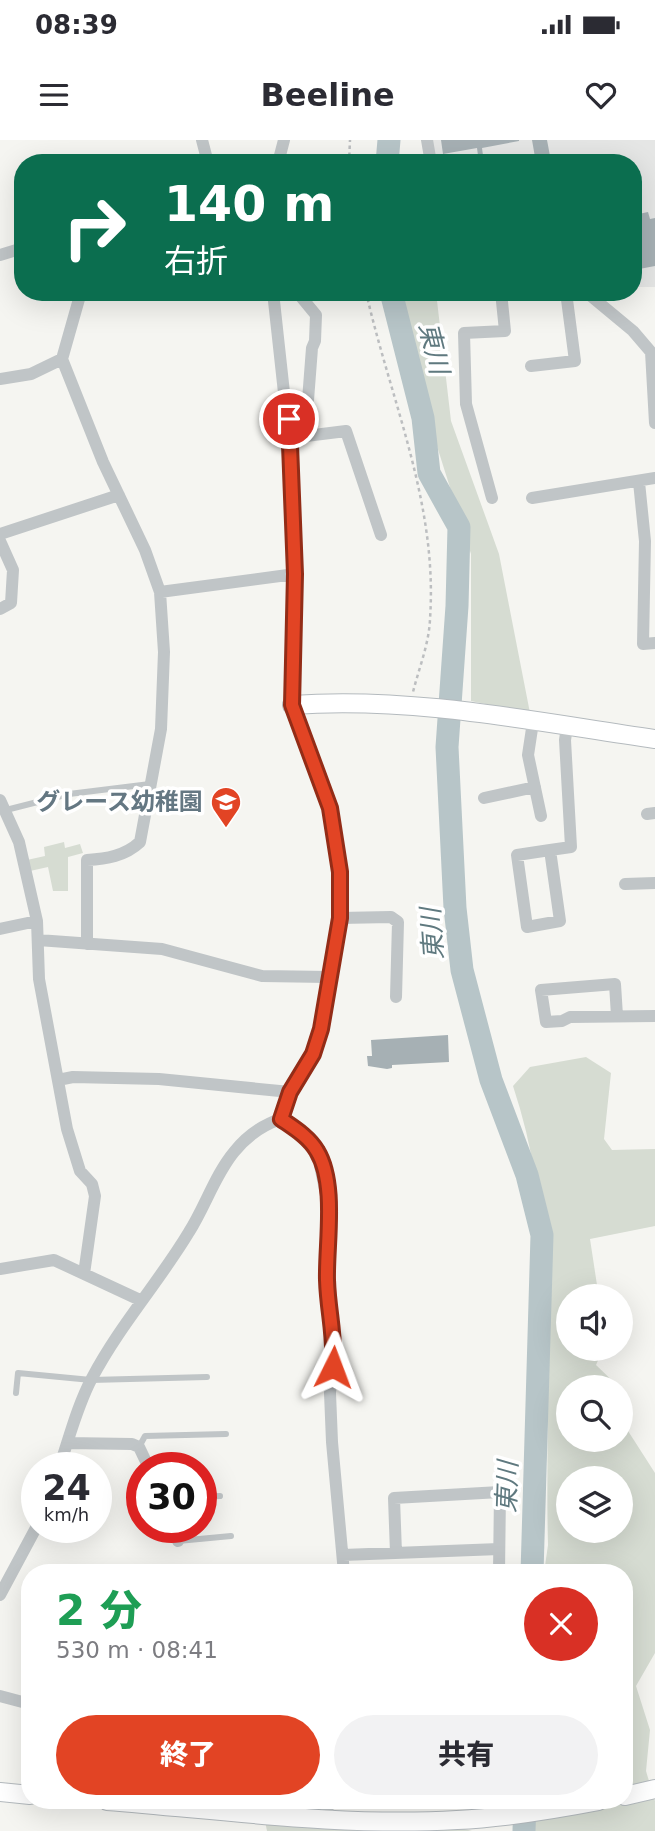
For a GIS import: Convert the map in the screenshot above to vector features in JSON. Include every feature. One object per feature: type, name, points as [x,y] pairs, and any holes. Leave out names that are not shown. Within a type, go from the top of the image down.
[{"type":"street","points":[[78,301],[62,359],[160,592],[164,652],[161,729],[140,842],[132,849],[107,859],[87,860],[87,944]]},
{"type":"street","points":[[274,301],[288,401],[290,438],[295,574],[292,705],[330,808],[340,872],[340,918],[317,1041],[290,1092],[281,1119]]},
{"type":"street","points":[[288,401],[308,400],[316,315],[304,301]]},
{"type":"street","points":[[492,498],[466,404],[464,333],[505,331],[502,301]]},
{"type":"street","points":[[531,366],[575,361],[567,301]]},
{"type":"street","points":[[597,301],[634,331],[650,352],[655,424]]},
{"type":"street","points":[[0,379],[31,374],[62,359]]},
{"type":"street","points":[[290,438],[346,431],[381,535]]},
{"type":"street","points":[[532,498],[655,478]]},
{"type":"street","points":[[639,482],[650,541],[643,644],[655,643]]},
{"type":"street","points":[[0,534],[119,495]]},
{"type":"street","points":[[0,541],[4,559],[13,570],[11,603],[0,609]]},
{"type":"street","points":[[160,592],[295,574]]},
{"type":"street","points":[[292,705],[337,702],[414,706],[655,739]]},
{"type":"street","points":[[533,722],[527,755],[541,816]]},
{"type":"street","points":[[550,850],[560,921],[527,927],[517,855],[550,850],[571,847],[565,740],[567,727]]},
{"type":"street","points":[[484,798],[534,787]]},
{"type":"street","points":[[3,805],[19,842],[37,921],[39,979],[67,1129],[80,1171],[92,1185],[95,1196],[84,1274]]},
{"type":"street","points":[[625,884],[655,883]]},
{"type":"street","points":[[340,918],[391,918],[398,922],[396,997]]},
{"type":"street","points":[[0,929],[37,921]]},
{"type":"street","points":[[38,940],[162,949],[262,976],[328,977]]},
{"type":"street","points":[[617,1016],[615,984],[541,989],[546,1022],[562,1021],[570,1017],[655,1016]]},
{"type":"street","points":[[58,1080],[73,1077],[159,1079],[290,1092]]},
{"type":"street","points":[[65,1452],[91,1380],[140,1300],[152,1290],[190,1231],[232,1154],[249,1136],[268,1123],[281,1119]]},
{"type":"street","points":[[281,1119],[302,1133],[317,1152],[331,1218],[327,1284],[335,1341],[330,1393],[344,1564]]},
{"type":"street","points":[[0,1269],[54,1260],[140,1300]]},
{"type":"street","points":[[68,1443],[132,1444],[139,1447],[141,1452]]},
{"type":"street","points":[[396,1553],[394,1498],[500,1492],[499,1564]]},
{"type":"street","points":[[0,1595],[28,1543]]},
{"type":"street","points":[[343,1555],[499,1549]]},
{"type":"street","points":[[0,1696],[21,1702]]},
{"type":"street","points":[[633,1794],[655,1789]]},
{"type":"street","points":[[0,1792],[21,1794]]},
{"type":"street","points":[[303,1809],[423,1821],[559,1809]]},
{"type":"lane","points":[[3,805],[152,784]]},
{"type":"lane","points":[[16,1393],[18,1373],[91,1380],[207,1377]]},
{"type":"lane","points":[[139,1447],[145,1436],[226,1434]]},
{"type":"lane","points":[[217,1537],[232,1536]]},
{"type":"path","points":[[369,301],[415,465],[430,546],[430,621],[414,706]]},
{"type":"shaded area","points":[[431,140],[655,140],[655,287],[642,287],[642,154],[435,154]]},
{"type":"shaded area","points":[[400,301],[437,301],[451,421],[499,554],[530,713],[471,701],[471,554],[418,386]]},
{"type":"shaded area","points":[[64,842],[65,848],[80,844],[83,853],[68,857],[68,891],[53,891],[48,867],[30,871],[27,860],[45,856],[44,847]]},
{"type":"shaded area","points":[[586,1057],[611,1073],[604,1139],[612,1150],[655,1149],[655,1226],[590,1239],[597,1284],[556,1284],[556,1361],[598,1361],[596,1365],[606,1375],[556,1375],[556,1452],[633,1452],[633,1439],[655,1473],[655,1653],[636,1686],[650,1730],[646,1771],[655,1801],[655,1831],[528,1831],[532,1809],[633,1809],[633,1564],[545,1564],[548,1545],[548,1372],[545,1256],[539,1198],[513,1086],[530,1067]]},
{"type":"shaded area","points":[[263,1809],[327,1809],[394,1828],[438,1822],[472,1831],[267,1831]]},
{"type":"building","points":[[441,140],[519,140],[482,148],[483,154],[478,154],[477,148],[443,154]]},
{"type":"building","points":[[532,140],[547,140],[550,154],[534,154]]},
{"type":"building","points":[[648,212],[650,219],[655,218],[655,266],[642,268],[642,213]]},
{"type":"building","points":[[448,1035],[449,1062],[392,1065],[392,1068],[387,1069],[368,1066],[367,1056],[372,1056],[371,1040]]},
{"type":"waterway","name":"東川","points":[[388,154],[389,140]]},
{"type":"waterway","name":"東川","points":[[393,301],[423,418],[429,473],[459,527],[457,606],[447,747],[455,908],[462,970],[491,1080],[527,1175],[542,1235],[532,1564]]},
{"type":"waterway","name":"東川","points":[[524,1831],[525,1809]]},
{"type":"place","name":"グレース幼稚園","points":[[226,829]]},
{"type":"route","points":[[289,419],[295,574],[292,705],[330,808],[340,872],[340,918],[321,1029],[313,1054],[290,1092],[281,1119],[302,1133],[317,1152],[321,1163],[331,1218],[327,1284],[334,1323],[333,1367]]}]
